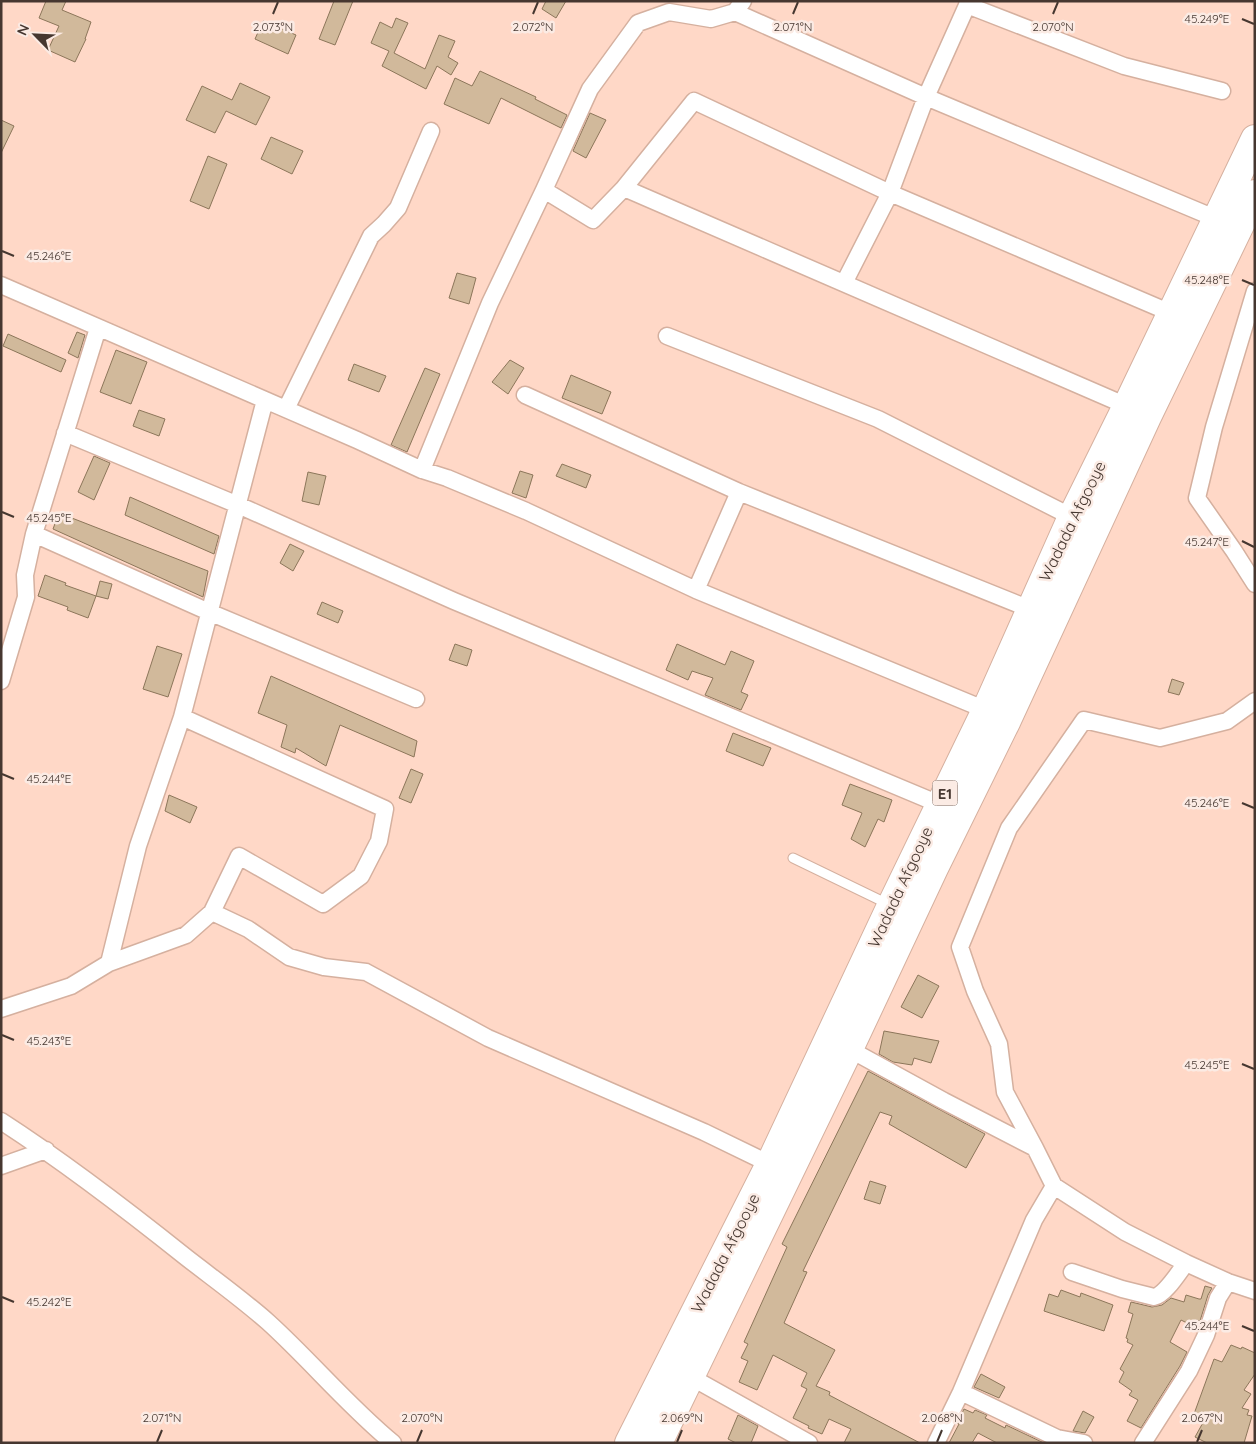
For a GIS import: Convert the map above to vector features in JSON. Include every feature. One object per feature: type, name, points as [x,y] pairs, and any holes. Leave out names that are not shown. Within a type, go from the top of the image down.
[{"type":"highway","name":"Wadada Afgooye","points":[[629,1443],[770,1164],[939,804],[986,710],[1072,517],[1172,314],[1236,228],[1255,139]]},
{"type":"highway","name":"Wadada Afgooye","points":[[658,1443],[1007,720],[1236,228],[1255,194]]},
{"type":"street","points":[[844,283],[890,193],[926,97],[968,3],[1124,66],[1222,91]]},
{"type":"street","points":[[422,470],[490,303],[590,89],[638,23],[669,12],[711,19],[739,7],[926,97],[1236,228]]},
{"type":"street","points":[[544,190],[593,220],[624,188],[694,100],[890,193],[1172,314]]},
{"type":"street","points":[[286,409],[371,236],[398,208],[431,131]]},
{"type":"street","points":[[624,188],[1127,406]]},
{"type":"street","points":[[1,285],[422,470],[448,478],[526,511],[696,590],[986,710]]},
{"type":"street","points":[[1255,291],[1214,427],[1196,498],[1234,550],[1255,584]]},
{"type":"street","points":[[1,681],[26,597],[25,575],[34,534],[98,328]]},
{"type":"street","points":[[667,336],[878,419],[1072,517]]},
{"type":"street","points":[[525,395],[739,492],[1030,609]]},
{"type":"street","points":[[110,963],[138,846],[182,717],[265,400]]},
{"type":"street","points":[[65,433],[238,505],[454,601],[939,804]]},
{"type":"street","points":[[696,590],[739,492]]},
{"type":"street","points":[[34,534],[209,612],[416,699]]},
{"type":"street","points":[[1255,701],[1228,721],[1160,738],[1084,720],[1009,828],[960,947],[975,992],[999,1044],[1005,1092],[1054,1186],[1125,1232],[1186,1263],[1228,1282],[1255,1291]]},
{"type":"street","points":[[1,1009],[70,986],[110,963],[186,935],[212,912],[239,856],[323,904],[361,876],[379,841],[385,809],[182,717]]},
{"type":"street","points":[[212,912],[248,929],[289,957],[324,967],[366,972],[488,1038],[704,1132],[770,1164]]},
{"type":"street","points":[[849,1049],[1035,1148]]},
{"type":"street","points":[[1,1121],[46,1150],[153,1231],[266,1321],[316,1368],[338,1393],[393,1443]]},
{"type":"street","points":[[1,1166],[46,1150]]},
{"type":"street","points":[[936,1443],[961,1392],[1034,1220],[1054,1186]]},
{"type":"street","points":[[1072,1272],[1122,1289],[1159,1296],[1186,1263]]},
{"type":"street","points":[[1143,1443],[1189,1371],[1206,1335],[1218,1298],[1228,1282]]},
{"type":"street","points":[[689,1376],[809,1443]]},
{"type":"street","points":[[961,1392],[1057,1438],[1084,1443]]},
{"type":"lane","points":[[793,858],[891,906]]},
{"type":"building","points":[[46,1],[66,1],[62,10],[91,22],[86,39],[75,62],[48,50],[59,26],[39,18]]},
{"type":"building","points":[[334,1],[353,1],[335,45],[319,39]]},
{"type":"building","points":[[546,1],[566,1],[556,18],[542,9]]},
{"type":"building","points":[[396,18],[408,23],[394,53],[425,69],[439,35],[455,41],[448,57],[458,63],[451,75],[437,66],[426,89],[382,66],[389,51],[371,43],[380,22],[392,28]]},
{"type":"building","points":[[263,21],[296,35],[288,54],[255,39]]},
{"type":"building","points":[[480,71],[536,97],[535,99],[567,115],[561,128],[501,98],[489,124],[444,104],[455,78],[472,86]]},
{"type":"building","points":[[240,83],[270,97],[256,125],[226,111],[215,133],[186,120],[202,86],[232,100]]},
{"type":"building","points":[[590,113],[606,120],[586,158],[573,151]]},
{"type":"building","points":[[1,120],[14,126],[1,153]]},
{"type":"building","points":[[271,137],[303,151],[292,174],[261,159]]},
{"type":"building","points":[[208,156],[227,164],[209,209],[190,201]]},
{"type":"building","points":[[457,273],[476,278],[469,304],[449,298]]},
{"type":"building","points":[[77,332],[85,335],[78,358],[68,353]]},
{"type":"building","points":[[8,334],[66,360],[61,372],[3,346]]},
{"type":"building","points":[[116,350],[147,362],[131,404],[100,392]]},
{"type":"building","points":[[510,360],[524,368],[508,394],[492,382]]},
{"type":"building","points":[[354,364],[386,376],[379,392],[348,380]]},
{"type":"building","points":[[425,368],[440,374],[407,452],[391,445]]},
{"type":"building","points":[[571,375],[611,392],[602,414],[562,398]]},
{"type":"building","points":[[139,410],[165,419],[159,436],[133,426]]},
{"type":"building","points":[[94,456],[110,463],[94,500],[78,492]]},
{"type":"building","points":[[562,464],[591,475],[586,488],[556,476]]},
{"type":"building","points":[[520,471],[533,475],[526,498],[512,493]]},
{"type":"building","points":[[308,472],[326,476],[319,505],[302,501]]},
{"type":"building","points":[[130,497],[219,536],[214,554],[125,515]]},
{"type":"building","points":[[59,513],[208,571],[203,597],[53,529]]},
{"type":"building","points":[[290,544],[304,551],[293,571],[280,563]]},
{"type":"building","points":[[45,575],[66,583],[65,585],[96,596],[88,618],[67,610],[68,607],[38,596]]},
{"type":"building","points":[[100,581],[112,584],[108,599],[96,596]]},
{"type":"building","points":[[322,602],[343,611],[338,623],[317,614]]},
{"type":"building","points":[[455,644],[472,650],[467,666],[449,660]]},
{"type":"building","points":[[677,644],[725,665],[731,651],[754,661],[741,692],[748,695],[741,710],[705,695],[713,678],[692,671],[688,680],[666,670]]},
{"type":"building","points":[[157,646],[182,654],[168,697],[143,689]]},
{"type":"building","points":[[271,676],[417,741],[414,757],[340,725],[326,766],[296,748],[295,753],[281,747],[287,725],[258,713]]},
{"type":"building","points":[[1172,679],[1184,683],[1179,695],[1168,692]]},
{"type":"building","points":[[733,733],[771,748],[763,766],[726,751]]},
{"type":"building","points":[[411,769],[423,774],[411,803],[399,798]]},
{"type":"building","points":[[850,784],[892,800],[884,822],[878,819],[865,847],[851,839],[862,813],[842,805]]},
{"type":"building","points":[[169,795],[197,807],[190,823],[165,811]]},
{"type":"building","points":[[918,975],[939,986],[922,1018],[901,1007]]},
{"type":"building","points":[[884,1031],[939,1041],[931,1063],[914,1058],[912,1065],[893,1062],[879,1054]]},
{"type":"building","points":[[868,1071],[985,1134],[966,1168],[889,1124],[892,1116],[880,1112],[803,1271],[807,1272],[784,1323],[835,1350],[816,1386],[830,1392],[829,1395],[920,1443],[844,1443],[851,1429],[829,1419],[822,1434],[808,1428],[809,1426],[793,1418],[807,1389],[801,1386],[807,1373],[773,1355],[757,1390],[739,1382],[748,1361],[741,1358],[748,1344],[744,1342],[787,1247],[782,1244]]},
{"type":"building","points":[[870,1181],[886,1186],[880,1204],[864,1199]]},
{"type":"building","points":[[1205,1286],[1212,1288],[1200,1321],[1196,1320],[1193,1326],[1181,1320],[1170,1342],[1187,1352],[1180,1366],[1141,1428],[1127,1421],[1138,1400],[1129,1395],[1132,1391],[1119,1382],[1124,1372],[1120,1369],[1133,1345],[1127,1342],[1128,1339],[1126,1338],[1133,1314],[1128,1312],[1131,1302],[1152,1307],[1162,1305],[1171,1298],[1184,1302],[1186,1295],[1201,1299]]},
{"type":"building","points":[[1061,1290],[1080,1297],[1081,1293],[1113,1305],[1104,1331],[1044,1311],[1049,1294],[1058,1297]]},
{"type":"building","points":[[1231,1345],[1241,1349],[1242,1347],[1255,1353],[1255,1374],[1244,1390],[1251,1394],[1242,1408],[1249,1410],[1247,1415],[1252,1416],[1244,1443],[1207,1443],[1195,1437],[1205,1419],[1194,1414],[1214,1359],[1222,1362]]},
{"type":"building","points":[[981,1374],[1005,1387],[999,1398],[974,1387]]},
{"type":"building","points":[[964,1409],[973,1413],[975,1410],[987,1415],[985,1418],[1005,1428],[1006,1425],[1044,1443],[997,1443],[978,1433],[972,1443],[949,1443]]},
{"type":"building","points":[[1083,1411],[1094,1417],[1085,1433],[1073,1431]]},
{"type":"building","points":[[738,1415],[758,1426],[751,1443],[736,1443],[728,1439]]}]
